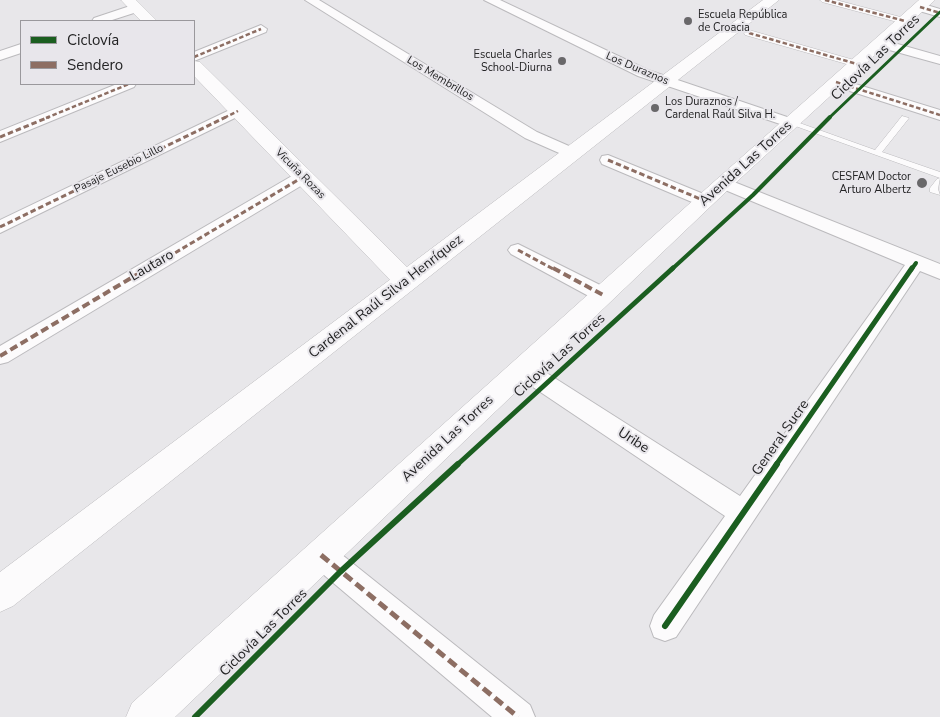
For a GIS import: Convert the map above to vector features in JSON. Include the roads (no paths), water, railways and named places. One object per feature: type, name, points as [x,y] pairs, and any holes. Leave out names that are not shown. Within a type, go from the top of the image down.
[{"type":"main road","name":"Cardenal Raúl Silva Henríquez","points":[[0,594],[772,0]]},
{"type":"main road","points":[[132,4],[148,20]]},
{"type":"main road","name":"Avenida Las Torres","points":[[146,717],[715,192],[924,4]]},
{"type":"main road","name":"Vicuña Rozas","points":[[195,67],[406,281]]},
{"type":"street","name":"Los Membrillos","points":[[311,0],[531,134],[572,153]]},
{"type":"street","name":"Los Duraznos","points":[[490,0],[643,74],[791,123]]},
{"type":"street","points":[[826,0],[905,20]]},
{"type":"street","points":[[100,20],[132,4]]},
{"type":"street","points":[[924,4],[940,13]]},
{"type":"street","points":[[195,57],[261,29]]},
{"type":"street","points":[[749,32],[857,64]]},
{"type":"street","points":[[880,43],[940,60]]},
{"type":"street","points":[[0,56],[20,48]]},
{"type":"street","points":[[836,82],[940,115]]},
{"type":"street","points":[[0,138],[127,85]]},
{"type":"street","name":"Pasaje Eusebio Lillo","points":[[0,227],[238,111]]},
{"type":"street","points":[[608,160],[715,192],[940,272]]},
{"type":"street","name":"Lautaro","points":[[0,356],[303,177]]},
{"type":"street","points":[[518,250],[603,295]]},
{"type":"street","name":"General Sucre","points":[[665,626],[916,262]]},
{"type":"street","name":"Uribe","points":[[523,369],[744,512]]},
{"type":"street","points":[[321,555],[518,717]]},
{"type":"lane","points":[[877,153],[905,118]]},
{"type":"lane","points":[[791,123],[940,175]]},
{"type":"lane","points":[[940,180],[934,190],[940,192]]},
{"type":"place","name":"Escuela República de Croacia","points":[[688,21]]},
{"type":"place","name":"Escuela Charles School-Diurna","points":[[562,61]]},
{"type":"place","name":"Los Duraznos / Cardenal Raúl Silva H.","points":[[655,108]]},
{"type":"place","name":"CESFAM Doctor Arturo Albertz","points":[[922,183]]}]
